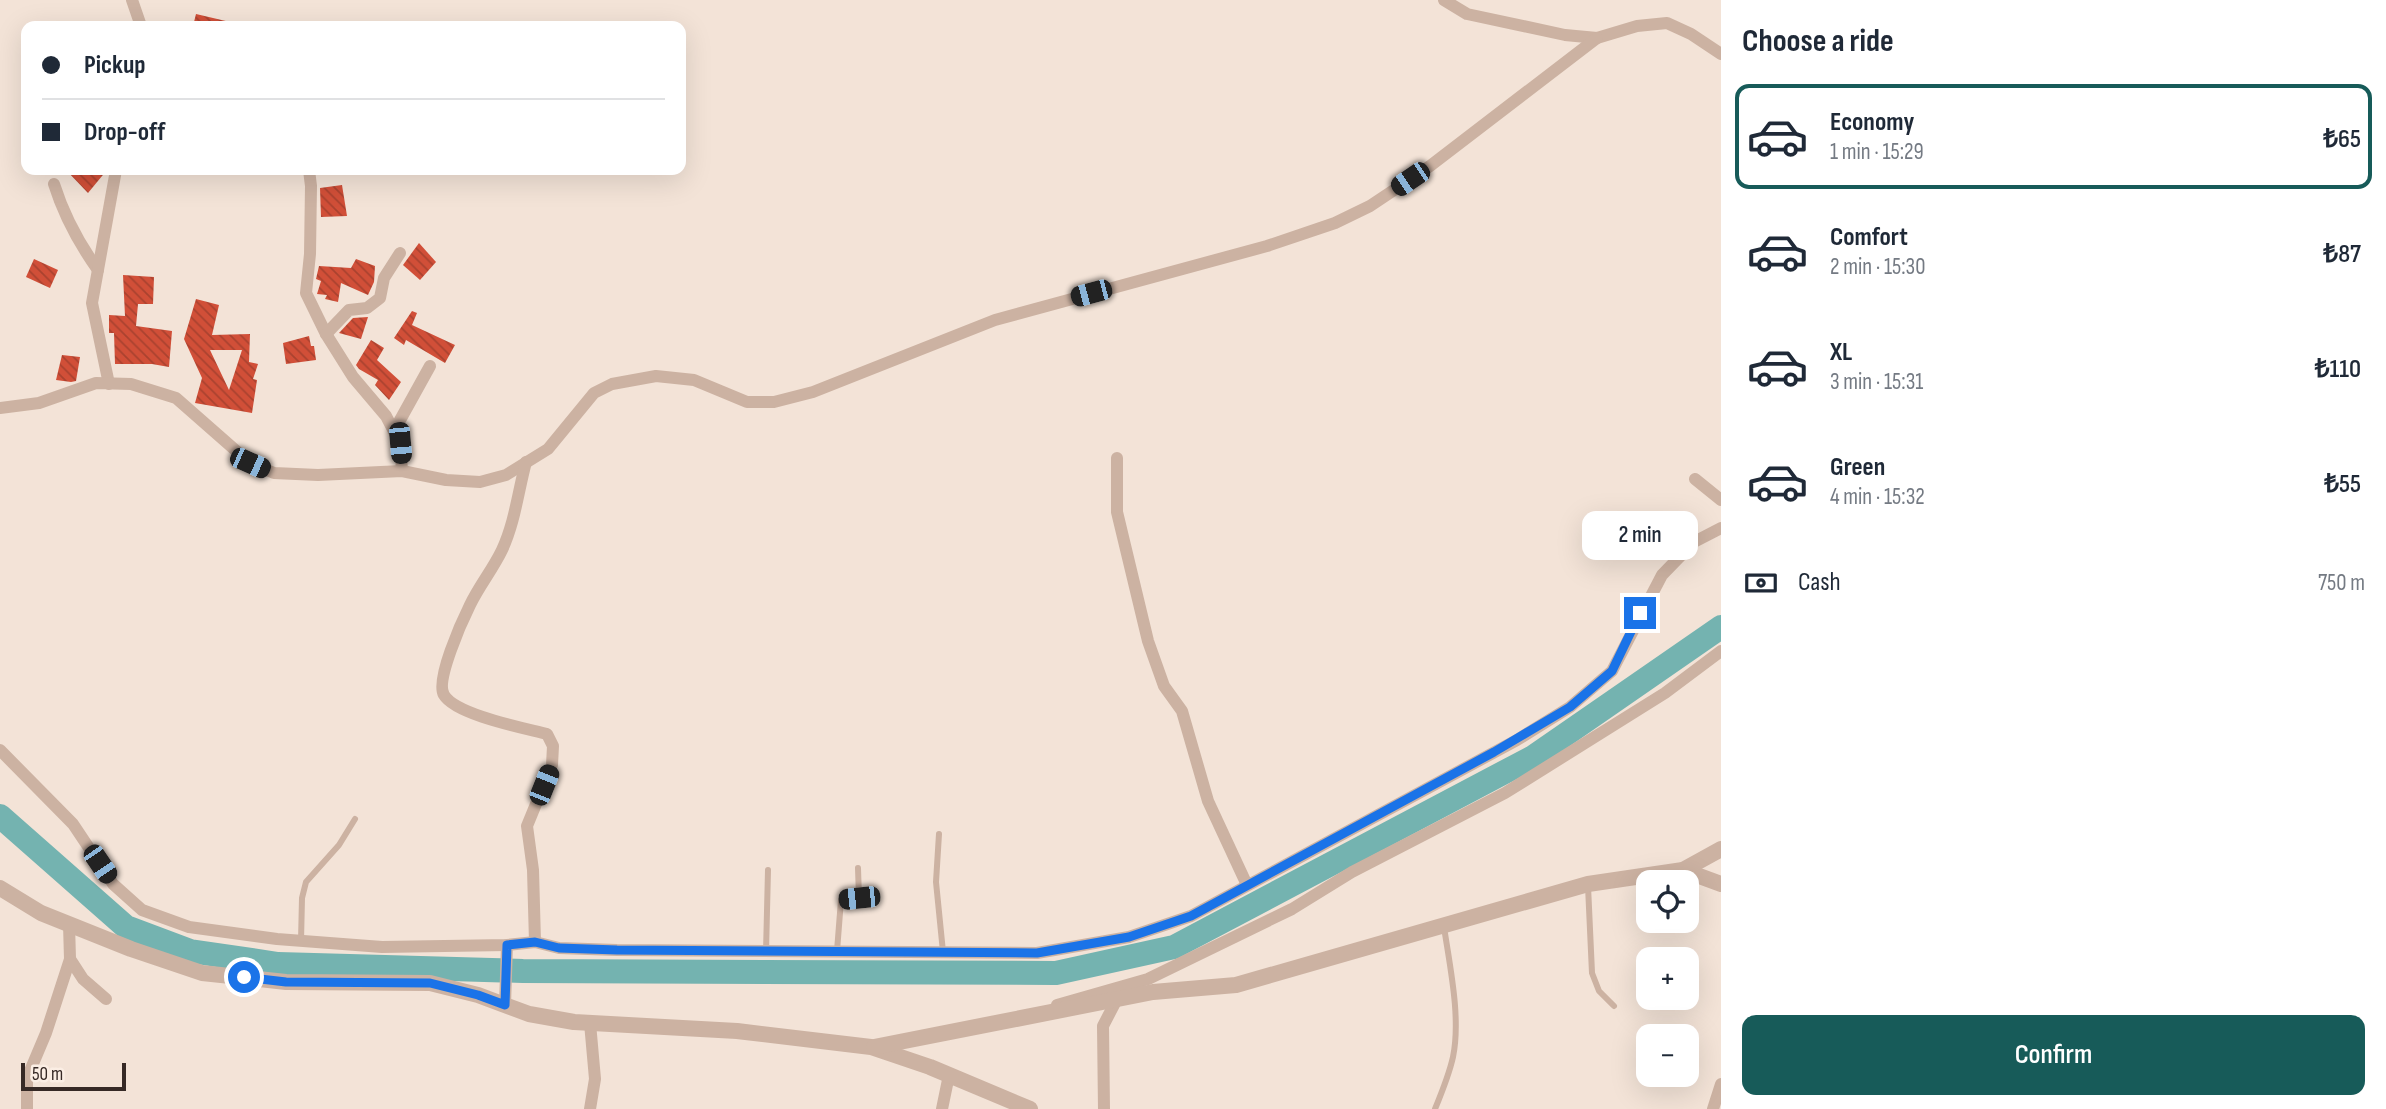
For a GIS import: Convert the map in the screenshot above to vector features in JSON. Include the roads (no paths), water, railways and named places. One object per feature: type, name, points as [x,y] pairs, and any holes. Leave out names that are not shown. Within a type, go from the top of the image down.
[{"type":"street","points":[[132,0],[139,21]]},
{"type":"street","points":[[1444,0],[1467,14],[1491,21],[1565,35],[1597,38]]},
{"type":"street","points":[[0,408],[39,403],[96,383],[131,384],[176,398],[250,463],[275,474],[402,471],[446,480],[480,482],[506,475],[548,449],[594,393],[612,384],[656,376],[694,380],[747,402],[774,402],[813,392],[995,320],[1267,246],[1335,223],[1370,206],[1430,166],[1597,38],[1637,26],[1667,23],[1691,34],[1721,54]]},
{"type":"street","points":[[108,384],[92,303],[115,175]]},
{"type":"street","points":[[310,175],[310,254],[306,293],[326,334],[353,377],[386,416],[400,443],[402,471]]},
{"type":"street","points":[[54,184],[64,215],[77,241],[98,271]]},
{"type":"street","points":[[326,334],[349,310],[367,308],[380,298],[384,278],[400,253]]},
{"type":"street","points":[[394,431],[430,366]]},
{"type":"street","points":[[1117,457],[1117,512],[1148,641],[1164,686],[1182,711],[1208,801],[1247,885]]},
{"type":"street","points":[[526,462],[516,496],[514,521],[502,551],[470,605],[442,676],[442,693],[451,704],[491,720],[547,734],[554,746],[552,765],[527,826],[533,870],[535,942]]},
{"type":"street","points":[[1695,478],[1721,500]]},
{"type":"street","points":[[0,750],[73,824],[113,884],[142,910],[189,927],[300,941],[382,947],[535,942],[559,948],[1037,953],[1129,937],[1191,916],[1494,752],[1570,707],[1612,671],[1662,575],[1694,542],[1721,528]]},
{"type":"street","points":[[1038,1014],[1061,1003],[1148,979],[1292,909],[1352,872],[1505,793],[1665,692],[1721,651]]},
{"type":"street","points":[[1683,870],[1721,849]]},
{"type":"street","points":[[1699,876],[1721,884]]},
{"type":"street","points":[[872,1047],[1153,992],[1236,985],[1588,884],[1636,877]]},
{"type":"street","points":[[0,888],[41,913],[131,949],[202,973],[286,982],[430,983],[478,995],[529,1014],[590,1023],[737,1031],[872,1047],[1030,1109]]},
{"type":"street","points":[[27,1109],[27,1078],[47,1033],[70,960],[69,924]]},
{"type":"street","points":[[505,1005],[507,945]]},
{"type":"street","points":[[70,960],[83,979],[106,999]]},
{"type":"street","points":[[1104,1109],[1102,1026],[1117,999]]},
{"type":"street","points":[[590,1023],[595,1079],[590,1109]]},
{"type":"street","points":[[942,1109],[949,1075]]},
{"type":"street","points":[[1713,1109],[1721,1084]]},
{"type":"lane","points":[[300,941],[302,898],[306,882],[339,845],[355,819]]},
{"type":"lane","points":[[939,834],[936,882],[943,952]]},
{"type":"lane","points":[[837,953],[841,900],[859,898],[858,868]]},
{"type":"lane","points":[[766,952],[768,870]]},
{"type":"lane","points":[[1588,884],[1592,974],[1599,991],[1614,1006]]},
{"type":"lane","points":[[1435,1109],[1453,1056],[1455,1028],[1444,927]]},
{"type":"waterway","points":[[0,816],[126,927],[190,951],[278,964],[523,971],[1056,973],[1174,947],[1533,757],[1721,627]]}]
